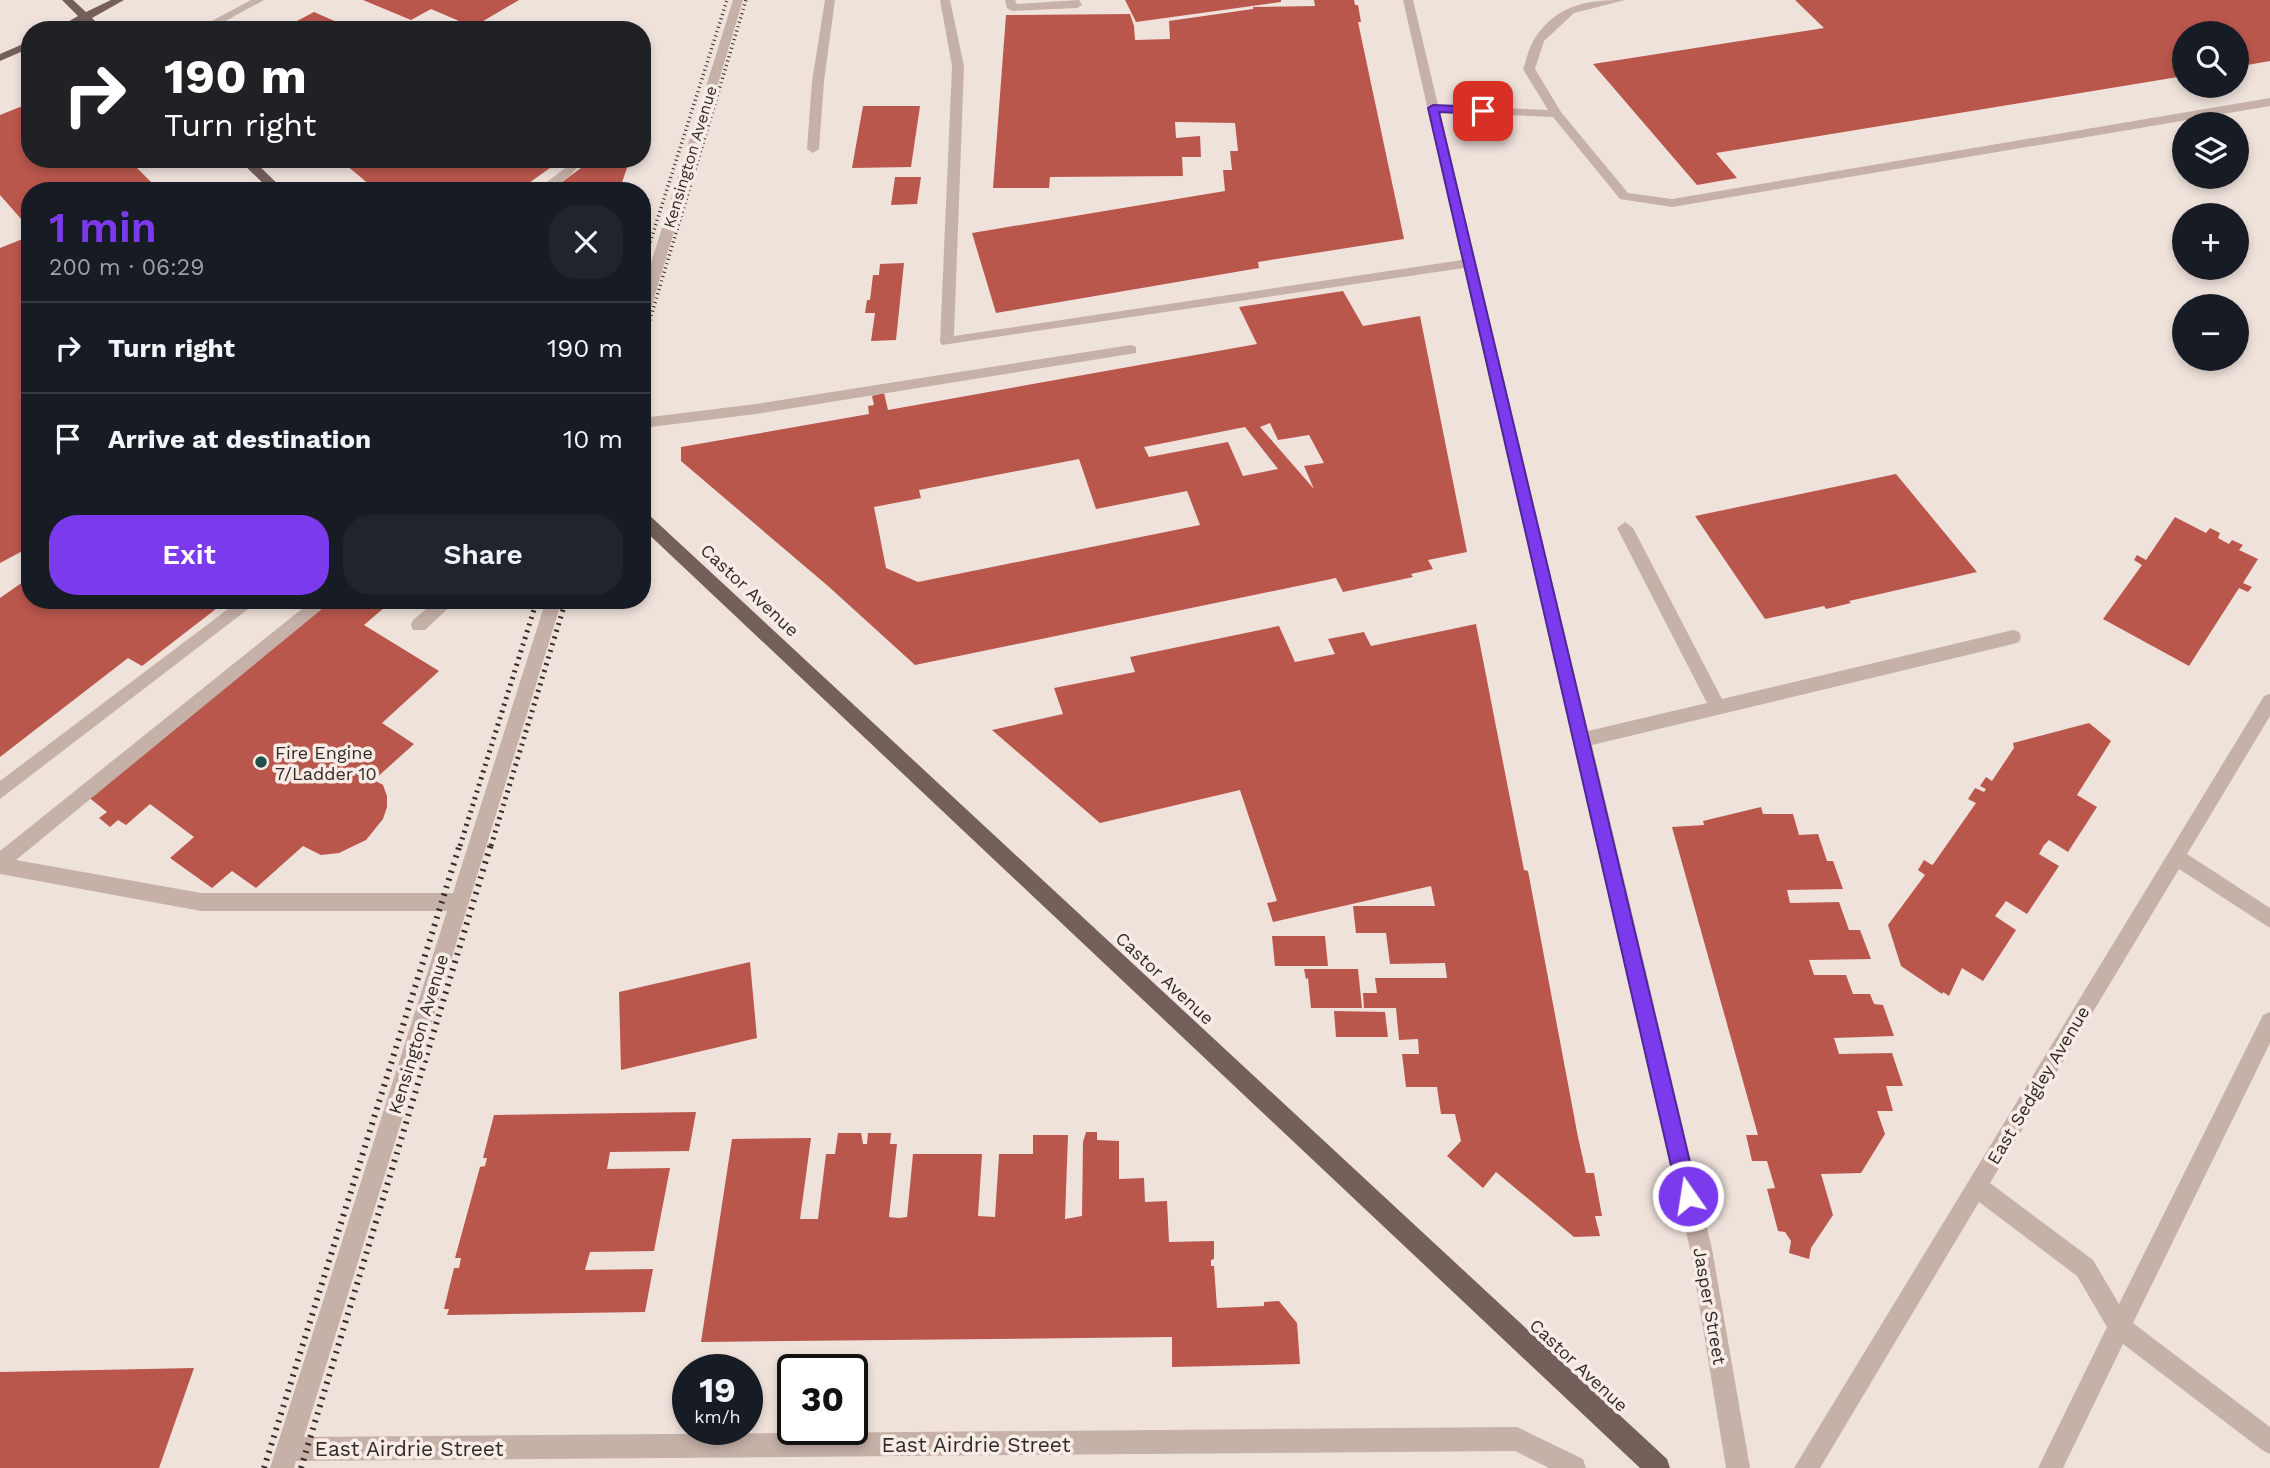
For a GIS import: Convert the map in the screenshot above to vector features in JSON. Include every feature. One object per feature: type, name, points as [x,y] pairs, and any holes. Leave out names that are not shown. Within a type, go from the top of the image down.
[{"type":"main road","points":[[67,0],[89,21]]},
{"type":"main road","points":[[77,21],[120,0]]},
{"type":"main road","points":[[0,58],[21,48]]},
{"type":"main road","points":[[254,168],[269,182]]},
{"type":"main road","name":"Castor Avenue","points":[[651,526],[1658,1468]]},
{"type":"street","points":[[217,21],[258,0]]},
{"type":"street","name":"Kensington Avenue","points":[[651,285],[738,0]]},
{"type":"street","points":[[813,149],[818,81],[830,0]]},
{"type":"street","points":[[944,0],[958,66],[947,342],[1469,264]]},
{"type":"street","points":[[1010,0],[1012,8],[1077,5],[1074,0]]},
{"type":"street","name":"Jasper Street","points":[[1408,0],[1701,1249],[1738,1468]]},
{"type":"street","points":[[1620,0],[1570,10],[1539,40],[1529,69],[1556,114],[1587,155],[1624,196],[1672,203],[2270,102]]},
{"type":"street","points":[[1433,108],[1556,114]]},
{"type":"street","points":[[554,182],[571,168]]},
{"type":"street","points":[[651,423],[1131,350]]},
{"type":"street","points":[[1625,528],[1718,708]]},
{"type":"street","points":[[0,791],[241,609]]},
{"type":"street","points":[[0,864],[314,609]]},
{"type":"street","points":[[419,625],[438,609]]},
{"type":"street","name":"Kensington Avenue","points":[[285,1459],[551,609]]},
{"type":"street","points":[[1582,740],[2013,637]]},
{"type":"street","name":"East Sedgley Avenue","points":[[1806,1468],[2270,701]]},
{"type":"street","points":[[2176,857],[2270,919]]},
{"type":"street","points":[[0,864],[201,902],[459,902]]},
{"type":"street","points":[[2050,1468],[2270,1022]]},
{"type":"street","points":[[1977,1187],[2085,1268],[2120,1327],[2270,1442]]},
{"type":"street","name":"East Airdrie Street","points":[[285,1459],[1517,1439],[1574,1468]]},
{"type":"building","points":[[363,0],[519,0],[483,21],[459,21],[431,9],[411,20]]},
{"type":"building","points":[[1125,0],[1281,0],[1281,2],[1136,22]]},
{"type":"building","points":[[1314,0],[1354,0],[1355,5],[1358,5],[1361,22],[1358,22],[1404,239],[1258,262],[1259,268],[996,313],[972,233],[1225,191],[1223,170],[1232,170],[1230,151],[1238,151],[1235,123],[1175,122],[1176,138],[1200,136],[1201,157],[1182,157],[1183,176],[1050,177],[1049,188],[993,188],[1006,15],[1130,14],[1135,40],[1170,39],[1169,21],[1253,7],[1315,6]]},
{"type":"building","points":[[1795,0],[2270,0],[2270,61],[2249,65],[2249,21],[2172,21],[2172,78],[1716,153],[1737,178],[1697,185],[1593,64],[1824,28]]},
{"type":"building","points":[[314,12],[334,21],[297,21]]},
{"type":"building","points":[[863,106],[920,106],[911,167],[852,168]]},
{"type":"building","points":[[21,107],[21,168],[137,168],[151,182],[21,182],[21,219],[0,195],[0,115]]},
{"type":"building","points":[[350,168],[550,168],[530,182],[366,182]]},
{"type":"building","points":[[581,168],[627,168],[622,182],[562,182]]},
{"type":"building","points":[[895,177],[921,177],[917,204],[891,205]]},
{"type":"building","points":[[21,240],[21,552],[0,563],[0,248]]},
{"type":"building","points":[[904,263],[896,340],[871,341],[875,313],[865,313],[867,300],[870,300],[873,275],[879,275],[880,264]]},
{"type":"building","points":[[1343,291],[1363,326],[1420,316],[1467,552],[1428,560],[1433,569],[1411,574],[1413,577],[1343,592],[1336,578],[915,665],[828,586],[681,461],[681,447],[869,414],[868,406],[874,405],[872,396],[884,393],[888,410],[1257,344],[1239,307]],"holes":[[[1270,423],[1278,440],[1309,435],[1324,463],[1304,466],[1314,489],[1260,427]],[[1245,427],[1278,469],[1243,476],[1228,442],[1149,457],[1144,447]],[[1079,459],[1096,509],[1187,491],[1200,525],[918,582],[886,568],[874,507],[921,498],[919,490]]]},
{"type":"building","points":[[1896,474],[1977,572],[1849,601],[1851,603],[1826,609],[1824,606],[1765,619],[1695,516]]},
{"type":"building","points":[[2175,517],[2206,533],[2210,528],[2220,533],[2218,538],[2229,544],[2232,540],[2243,545],[2239,550],[2258,559],[2243,583],[2252,587],[2248,592],[2239,588],[2189,666],[2103,619],[2142,565],[2134,560],[2137,555],[2146,560]]},
{"type":"building","points":[[21,583],[21,609],[216,609],[142,666],[128,658],[0,757],[0,598]]},
{"type":"building","name":"Fire Engine 7/Ladder 10","points":[[317,609],[383,609],[364,625],[439,671],[382,723],[414,744],[374,780],[383,785],[387,807],[383,819],[366,840],[339,853],[321,855],[303,846],[256,888],[232,871],[212,888],[170,858],[194,837],[150,804],[126,825],[118,820],[110,827],[99,818],[107,812],[87,796]]},
{"type":"building","points":[[1476,624],[1524,870],[1528,871],[1578,1137],[1586,1173],[1594,1173],[1602,1216],[1595,1216],[1600,1236],[1574,1237],[1496,1172],[1483,1188],[1447,1156],[1461,1141],[1455,1114],[1441,1114],[1437,1087],[1406,1087],[1402,1054],[1419,1054],[1418,1039],[1399,1040],[1396,1008],[1364,1008],[1363,993],[1377,993],[1375,978],[1447,978],[1445,963],[1390,964],[1386,933],[1356,933],[1353,906],[1435,906],[1431,886],[1273,922],[1267,903],[1277,901],[1240,790],[1100,823],[992,730],[1063,714],[1054,688],[1135,672],[1130,657],[1279,626],[1295,662],[1335,654],[1328,639],[1364,632],[1371,646]]},
{"type":"building","points":[[2089,723],[2111,741],[2077,795],[2097,807],[2068,852],[2049,840],[2044,845],[2039,854],[2059,866],[2027,914],[2006,901],[1995,916],[2016,930],[1983,981],[1962,968],[1949,996],[1943,992],[1942,994],[1901,966],[1888,925],[1925,875],[1918,870],[1924,860],[1932,865],[1934,863],[1976,803],[1968,799],[1975,788],[1984,792],[1986,789],[1980,786],[1986,777],[1992,781],[2014,748],[2013,743]]},
{"type":"building","points":[[1761,807],[1763,814],[1793,814],[1799,835],[1818,834],[1827,861],[1833,861],[1843,889],[1787,890],[1790,903],[1839,902],[1849,930],[1860,930],[1871,959],[1809,960],[1814,975],[1846,975],[1853,994],[1870,994],[1874,1004],[1883,1005],[1894,1036],[1834,1038],[1839,1054],[1892,1053],[1903,1086],[1886,1086],[1893,1111],[1877,1111],[1885,1134],[1861,1173],[1821,1174],[1833,1215],[1811,1248],[1809,1259],[1789,1253],[1791,1241],[1785,1232],[1778,1231],[1767,1189],[1775,1188],[1767,1161],[1752,1161],[1746,1135],[1758,1135],[1672,827],[1704,825],[1703,821]]},
{"type":"building","points":[[1272,936],[1325,936],[1328,966],[1275,966]]},
{"type":"building","points":[[750,962],[757,1038],[621,1070],[619,992]]},
{"type":"building","points":[[1304,969],[1358,969],[1362,1008],[1311,1008],[1308,978],[1306,979]]},
{"type":"building","points":[[1334,1011],[1385,1012],[1388,1037],[1336,1037]]},
{"type":"building","points":[[696,1112],[689,1151],[610,1152],[607,1169],[670,1168],[654,1251],[590,1252],[585,1270],[653,1269],[645,1312],[447,1315],[449,1309],[444,1309],[454,1268],[459,1268],[461,1258],[455,1258],[480,1167],[485,1166],[487,1158],[483,1158],[494,1115]]},
{"type":"building","points":[[1086,1132],[1097,1132],[1097,1140],[1119,1141],[1119,1179],[1144,1178],[1145,1202],[1167,1201],[1169,1242],[1214,1241],[1214,1259],[1211,1260],[1211,1266],[1214,1266],[1217,1308],[1264,1306],[1264,1302],[1279,1301],[1297,1323],[1300,1364],[1172,1367],[1172,1337],[701,1342],[732,1139],[811,1138],[800,1219],[818,1219],[826,1154],[835,1154],[838,1133],[861,1133],[863,1144],[867,1144],[868,1133],[891,1133],[890,1144],[897,1144],[889,1217],[907,1217],[913,1154],[982,1154],[978,1216],[995,1217],[999,1154],[1033,1154],[1033,1135],[1068,1135],[1065,1219],[1082,1216],[1083,1142]]},
{"type":"building","points":[[194,1368],[159,1468],[0,1468],[0,1372]]},
{"type":"railway","points":[[651,240],[727,0]]},
{"type":"railway","points":[[651,316],[746,0]]},
{"type":"railway","points":[[460,846],[534,609]]},
{"type":"railway","points":[[491,846],[563,609]]},
{"type":"railway","points":[[264,1468],[460,844]]},
{"type":"railway","points":[[301,1468],[491,844]]},
{"type":"place","name":"Fire Engine 7/Ladder 10","points":[[261,762]]},
{"type":"route","points":[[1483,111],[1433,108],[1688,1196]]}]
